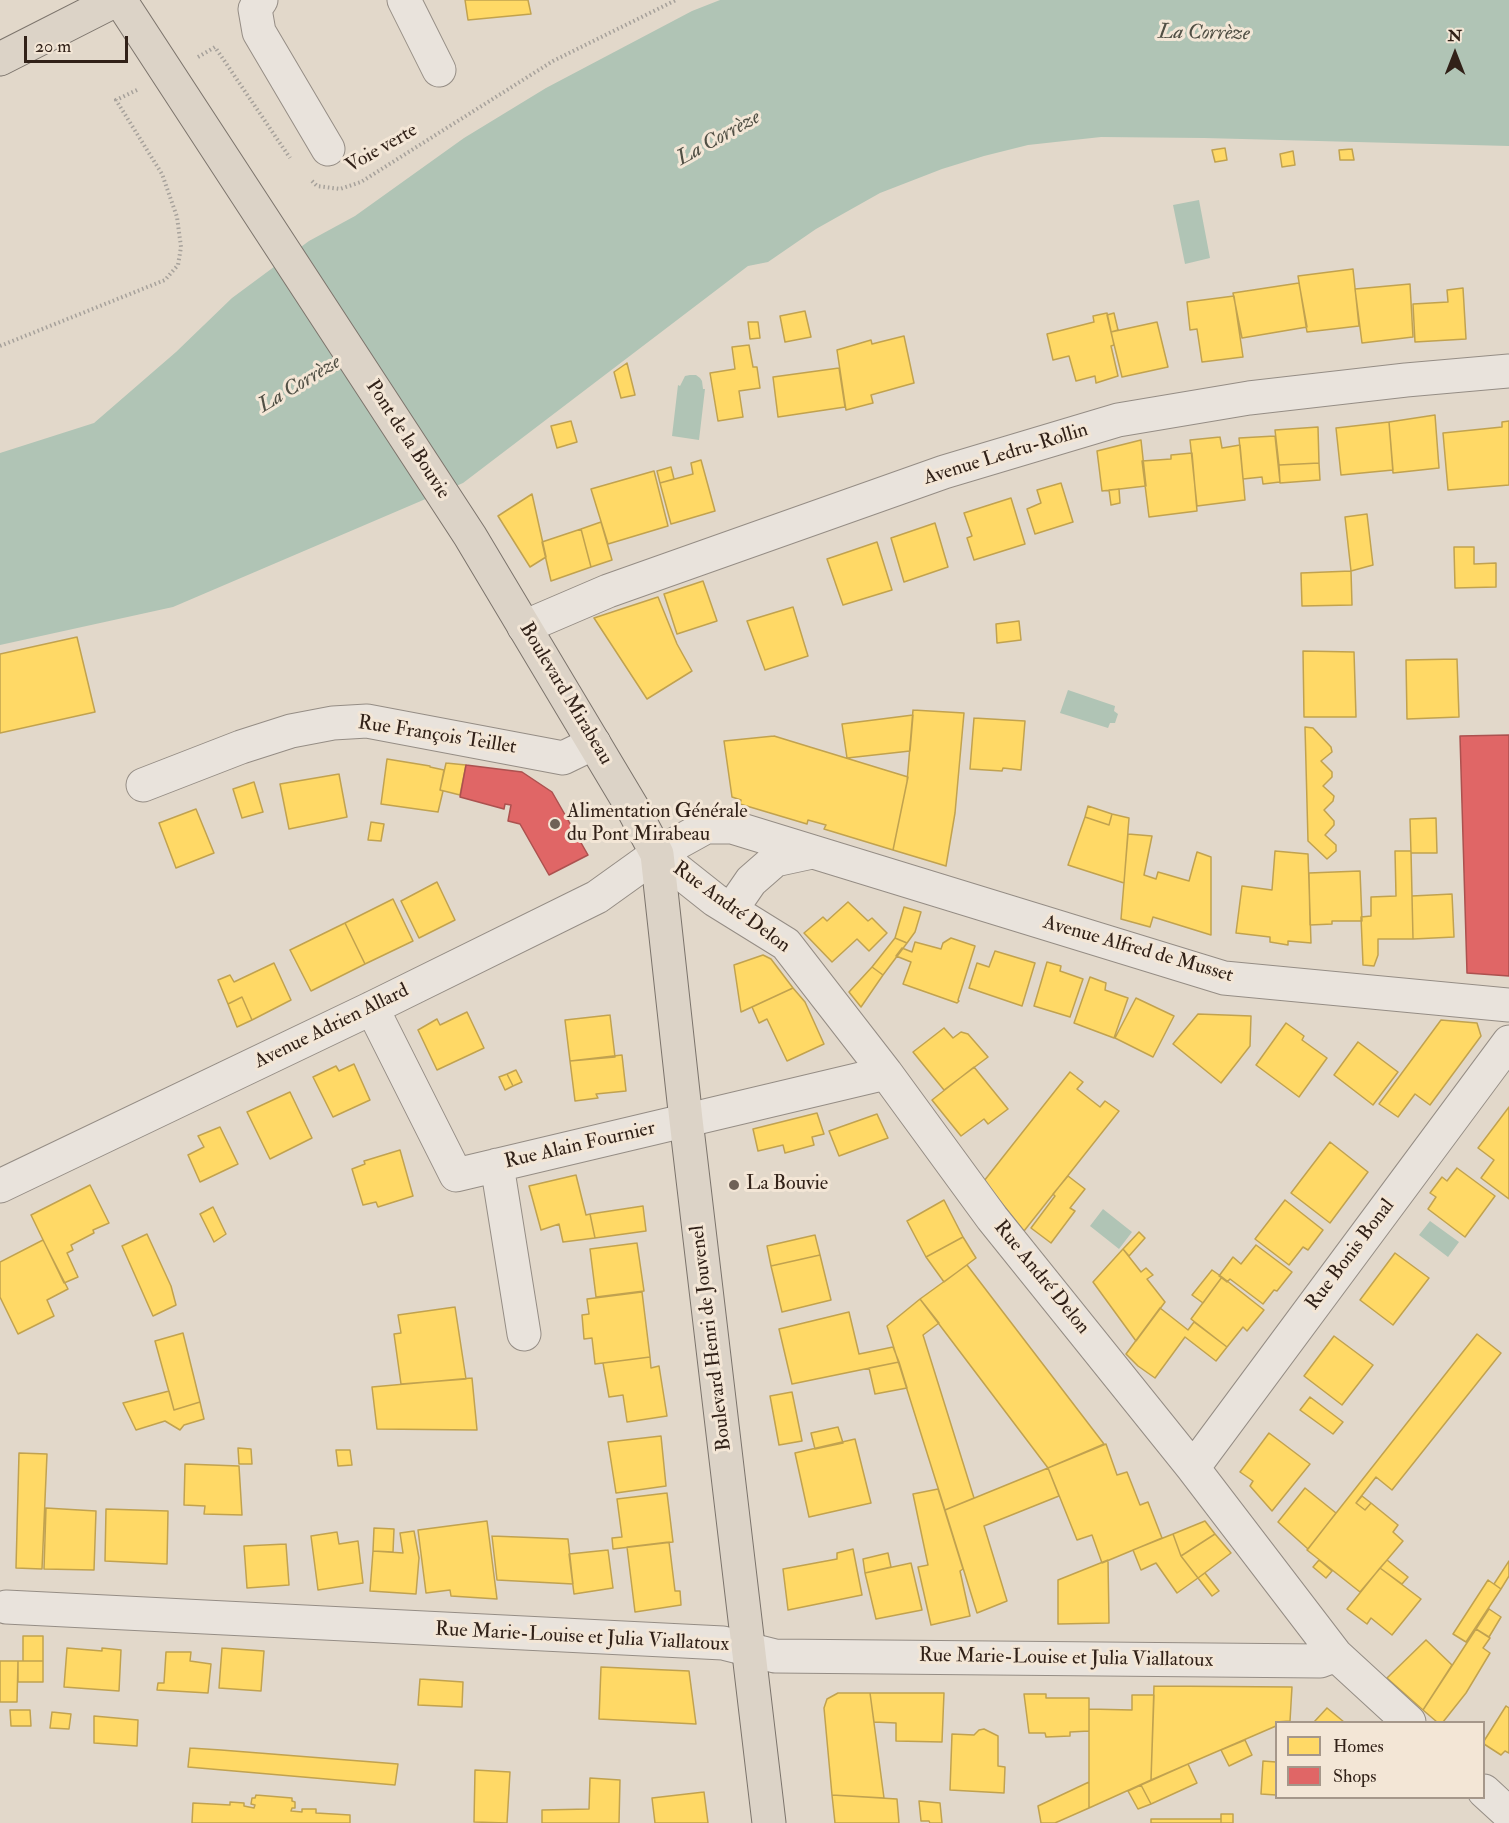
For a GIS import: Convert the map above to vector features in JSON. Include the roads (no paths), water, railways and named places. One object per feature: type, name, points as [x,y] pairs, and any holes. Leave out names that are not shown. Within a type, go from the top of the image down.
[{"type":"main road","points":[[0,59],[118,0]]},
{"type":"main road","name":"Pont de la Bouvie","points":[[118,0],[169,74],[470,536]]},
{"type":"main road","name":"Boulevard Mirabeau","points":[[470,536],[632,807],[657,854]]},
{"type":"main road","name":"Boulevard Henri de Jouvenel","points":[[657,854],[769,1823]]},
{"type":"street","points":[[261,0],[255,9],[259,32],[328,149]]},
{"type":"street","points":[[404,0],[440,70]]},
{"type":"street","name":"Avenue Ledru-Rollin","points":[[524,627],[608,591],[933,476],[1118,420],[1249,398],[1509,371]]},
{"type":"street","name":"Rue François Teillet","points":[[143,785],[291,730],[333,723],[367,721],[563,758],[594,743]]},
{"type":"street","name":"Avenue Alfred de Musset","points":[[657,854],[706,827],[732,827],[1224,978],[1509,1005]]},
{"type":"street","name":"Avenue Alfred de Musset","points":[[731,910],[751,881],[775,860],[812,852]]},
{"type":"street","name":"Rue André Delon","points":[[657,854],[715,900],[786,944],[886,1073],[992,1218],[1193,1468],[1336,1655],[1408,1721]]},
{"type":"street","name":"Avenue Adrien Allard","points":[[0,1186],[372,1008],[597,897],[657,854]]},
{"type":"street","name":"Rue Alain Fournier","points":[[372,1008],[456,1175],[886,1073]]},
{"type":"street","name":"Rue Bonis Bonal","points":[[1193,1468],[1509,1042]]},
{"type":"street","points":[[497,1165],[524,1334]]},
{"type":"street","name":"Rue Marie-Louise et Julia Viallatoux","points":[[6,1607],[723,1643],[775,1656],[1320,1661],[1336,1655]]},
{"type":"street","points":[[1485,1792],[1509,1814]]},
{"type":"water","name":"La Corrèze","points":[[720,0],[1509,0],[1509,146],[1101,137],[1028,145],[942,169],[880,193],[816,229],[768,262],[748,266],[463,483],[173,607],[0,645],[0,453],[94,423],[176,352],[232,298],[309,241],[355,216],[464,138],[546,88],[692,11]]},
{"type":"water","points":[[1199,200],[1210,258],[1185,264],[1173,205]]},
{"type":"water","points":[[685,376],[700,378],[703,389],[705,389],[699,440],[672,436],[678,385],[680,386]]},
{"type":"water","points":[[1068,690],[1115,706],[1114,711],[1118,714],[1115,723],[1110,723],[1108,728],[1060,713]]},
{"type":"water","points":[[1103,1209],[1132,1232],[1119,1249],[1090,1226]]},
{"type":"water","points":[[1430,1221],[1459,1242],[1448,1257],[1419,1235]]},
{"type":"place","name":"Alimentation Générale du Pont Mirabeau","points":[[555,824]]},
{"type":"place","name":"La Bouvie","points":[[734,1185]]}]
